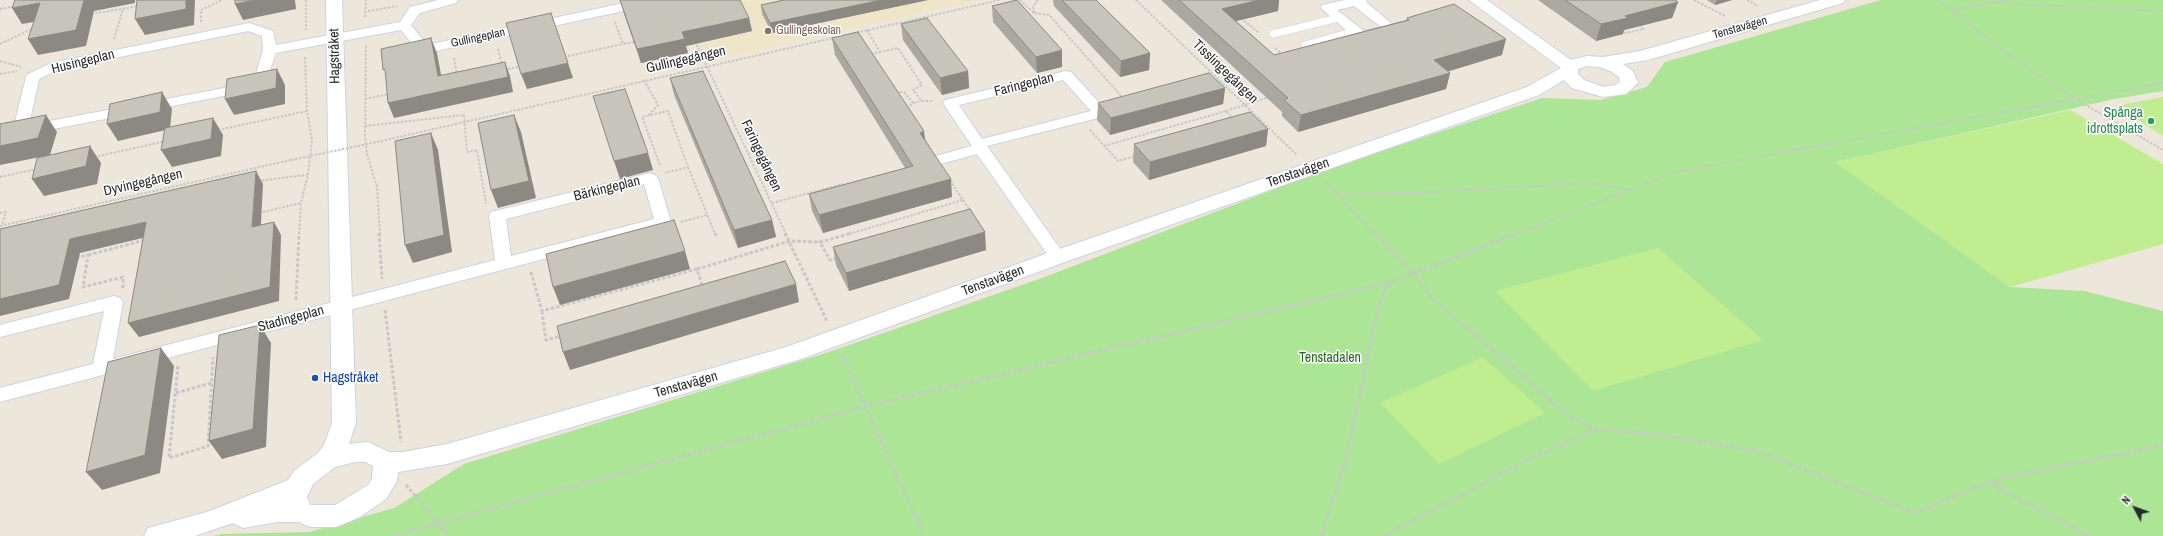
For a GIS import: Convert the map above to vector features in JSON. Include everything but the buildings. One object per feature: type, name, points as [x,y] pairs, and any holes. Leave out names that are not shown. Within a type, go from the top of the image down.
[{"type":"street","name":"Hagstråket","points":[[328,460],[335,448],[344,423],[340,306],[334,0]]},
{"type":"street","points":[[270,50],[404,25],[415,10],[452,0]]},
{"type":"street","name":"Gullingeplan","points":[[404,25],[422,48],[451,44],[656,0]]},
{"type":"street","points":[[1477,0],[1541,44],[1569,69],[1572,80],[1585,87],[1603,92],[1620,90],[1629,84],[1627,75],[1618,68],[1541,44]]},
{"type":"street","name":"Tenstavägen","points":[[390,463],[447,454],[793,353],[1058,257],[1533,91],[1580,62],[1595,62],[1642,56],[1837,0]]},
{"type":"street","points":[[1358,1],[1391,29],[1361,36],[1338,18],[1327,8],[1358,1]]},
{"type":"street","name":"Husingeplan","points":[[249,28],[268,34],[270,50],[262,76],[239,89],[38,128],[22,122],[33,77],[56,66],[249,28]]},
{"type":"street","points":[[1627,75],[1642,56]]},
{"type":"street","name":"Faringeplan","points":[[950,103],[1066,75],[1097,108]]},
{"type":"street","name":"Tenstavägen","points":[[1533,91],[1569,91],[1585,87]]},
{"type":"street","points":[[950,103],[1058,257]]},
{"type":"street","points":[[937,160],[980,146],[1101,113],[1097,108]]},
{"type":"street","name":"Bärkingeplan","points":[[497,216],[656,176],[663,222]]},
{"type":"street","points":[[497,216],[504,262]]},
{"type":"street","points":[[340,306],[526,256],[663,222]]},
{"type":"street","points":[[0,332],[114,302],[102,368]]},
{"type":"street","name":"Stadingeplan","points":[[0,395],[340,306]]},
{"type":"street","points":[[344,423],[390,463]]},
{"type":"street","points":[[301,512],[296,505],[294,497],[297,487],[314,468],[328,460],[348,453],[390,463]]},
{"type":"street","points":[[157,536],[211,522],[278,512],[301,512],[310,516],[336,516],[356,508],[377,492],[384,481],[386,471],[390,463]]},
{"type":"street","points":[[211,522],[297,487]]},
{"type":"lane","points":[[1273,34],[1338,18]]},
{"type":"lane","points":[[1305,45],[1355,31]]},
{"type":"path","points":[[201,23],[201,10],[222,0]]},
{"type":"path","points":[[293,318],[297,292],[301,203],[307,176],[312,140],[307,111],[305,44],[306,0]]},
{"type":"path","points":[[366,0],[364,12],[366,32],[365,126],[367,154],[377,187],[390,463],[406,486],[449,536]]},
{"type":"path","name":"Gullingegången","points":[[291,160],[377,142],[707,65],[1000,0]]},
{"type":"path","points":[[1020,0],[1034,13],[1049,15],[1125,100],[1097,108]]},
{"type":"path","points":[[1034,13],[1033,7],[1038,0]]},
{"type":"path","name":"Tisslingegången","points":[[1136,0],[1300,158]]},
{"type":"path","points":[[1694,0],[1725,16]]},
{"type":"path","points":[[1746,0],[1758,6]]},
{"type":"path","points":[[1938,0],[2020,63],[2077,100],[2163,150]]},
{"type":"path","points":[[1952,10],[1995,3],[2003,0]]},
{"type":"path","points":[[1995,3],[2163,11]]},
{"type":"path","points":[[0,9],[22,5]]},
{"type":"path","points":[[84,16],[144,5]]},
{"type":"path","points":[[110,55],[123,9]]},
{"type":"path","points":[[611,10],[623,44]]},
{"type":"path","points":[[1236,14],[1287,57]]},
{"type":"path","points":[[1619,29],[1626,33],[1644,28],[1631,20]]},
{"type":"path","points":[[0,44],[38,26]]},
{"type":"path","points":[[867,30],[880,52]]},
{"type":"path","points":[[1263,37],[1273,34]]},
{"type":"path","points":[[494,35],[503,70],[525,65]]},
{"type":"path","name":"Faringegången","points":[[693,37],[828,321]]},
{"type":"path","points":[[563,57],[638,41]]},
{"type":"path","points":[[451,44],[458,79]]},
{"type":"path","points":[[875,61],[871,54],[898,48],[922,85],[914,90],[922,101]]},
{"type":"path","points":[[0,61],[28,69]]},
{"type":"path","points":[[1208,78],[1215,76]]},
{"type":"path","points":[[644,80],[658,105],[649,115]]},
{"type":"path","points":[[391,536],[866,406],[1388,283],[1413,272],[1675,172],[2077,100],[2163,83]]},
{"type":"path","points":[[892,86],[896,92],[904,92],[913,103]]},
{"type":"path","points":[[365,99],[391,94]]},
{"type":"path","points":[[1104,146],[1275,96]]},
{"type":"path","points":[[911,115],[908,108],[913,103],[922,101],[950,103]]},
{"type":"path","points":[[688,167],[656,176],[642,117],[668,110],[684,162],[688,167],[716,236]]},
{"type":"path","points":[[215,131],[307,111]]},
{"type":"path","points":[[1226,111],[1235,122]]},
{"type":"path","points":[[365,126],[464,115],[467,152],[477,150],[488,218],[497,216]]},
{"type":"path","points":[[1079,118],[1118,160],[1140,154]]},
{"type":"path","points":[[922,134],[971,212]]},
{"type":"path","points":[[92,157],[169,141]]},
{"type":"path","name":"Dyvingegången","points":[[1,226],[291,160]]},
{"type":"path","points":[[0,177],[38,168]]},
{"type":"path","points":[[252,181],[307,176]]},
{"type":"path","points":[[213,178],[213,186]]},
{"type":"path","points":[[1320,178],[1413,272],[1431,297],[1569,416],[1595,430],[1645,433],[1756,450],[1915,513],[1988,483],[2013,476],[2163,444]]},
{"type":"path","points":[[1336,194],[1363,195],[1589,183],[1628,190]]},
{"type":"path","points":[[772,203],[847,184]]},
{"type":"path","points":[[542,311],[697,269],[790,241],[820,242],[963,200]]},
{"type":"path","points":[[256,214],[301,203]]},
{"type":"path","points":[[0,213],[6,212],[1,226]]},
{"type":"path","points":[[663,222],[668,226],[707,215]]},
{"type":"path","points":[[74,258],[150,239]]},
{"type":"path","points":[[820,242],[830,260],[838,258]]},
{"type":"path","points":[[88,255],[83,287],[123,277],[122,292]]},
{"type":"path","points":[[526,256],[542,311],[546,340],[562,335]]},
{"type":"path","points":[[697,269],[705,295]]},
{"type":"path","points":[[1321,536],[1346,458],[1378,308],[1388,283]]},
{"type":"path","points":[[179,348],[169,458],[208,446],[214,339]]},
{"type":"path","points":[[839,349],[924,536]]},
{"type":"path","points":[[176,393],[211,383]]},
{"type":"path","points":[[1383,536],[1536,455],[1595,430]]},
{"type":"path","points":[[1988,483],[2089,536]]},
{"type":"shaded area","name":"Gullingeskolan","points":[[679,0],[978,0],[708,62]]},
{"type":"green space","name":"Tenstadalen","points":[[1881,0],[2163,0],[2163,91],[2114,99],[1836,162],[2010,287],[2084,291],[2163,311],[2163,536],[214,536],[222,534],[309,532],[394,508],[464,464],[826,353],[1042,278],[1325,170],[1542,98],[1601,100],[1647,87],[1665,62]]},
{"type":"green space","name":"Spånga idrottsplats","points":[[2163,97],[2163,136],[2116,106]]},
{"type":"green space","points":[[2070,110],[2163,164],[2163,244],[2010,287],[1835,162]]},
{"type":"green space","points":[[1658,248],[1763,340],[1593,391],[1495,291]]},
{"type":"green space","points":[[1483,357],[1545,413],[1439,464],[1380,403]]},
{"type":"place","name":"Gullingeskolan","points":[[768,31]]},
{"type":"place","name":"Spånga idrottsplats","points":[[2151,121]]},
{"type":"place","name":"Hagstråket","points":[[315,378]]}]
